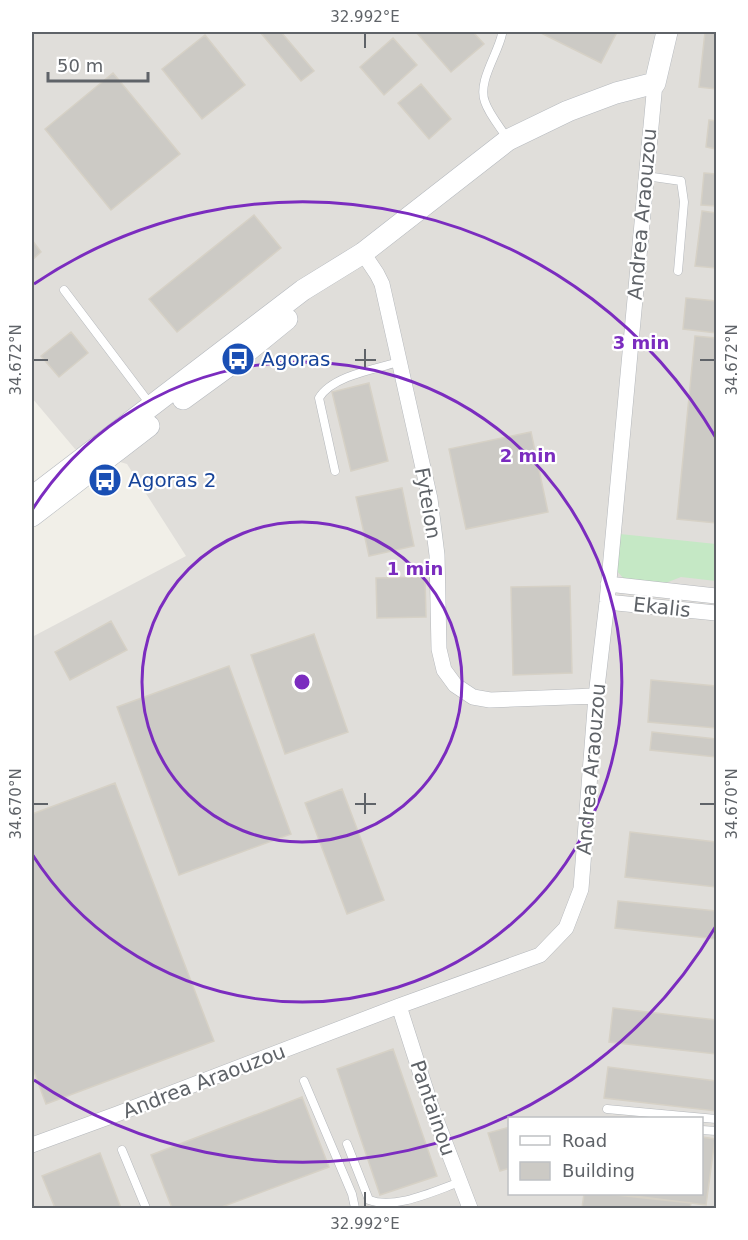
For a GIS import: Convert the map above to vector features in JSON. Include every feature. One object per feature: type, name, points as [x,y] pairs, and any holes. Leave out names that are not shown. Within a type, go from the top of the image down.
[{"type":"main road","name":"Andrea Araouzou","points":[[655,83],[667,32]]},
{"type":"main road","points":[[32,497],[303,291],[363,253],[508,140],[568,111],[616,93],[655,83]]},
{"type":"main road","points":[[32,516],[194,390],[238,359],[302,307],[334,272]]},
{"type":"street","name":"Andrea Araouzou","points":[[32,1145],[540,955],[566,928],[581,889],[596,696],[607,602],[655,83]]},
{"type":"street","name":"Fyteion","points":[[363,253],[378,274],[382,284],[430,500],[437,555],[439,649],[444,670],[455,685],[473,697],[490,700],[596,696]]},
{"type":"street","points":[[608,584],[717,596]]},
{"type":"street","name":"Ekalis","points":[[607,602],[717,613]]},
{"type":"street","name":"Pantainou","points":[[399,1006],[432,1109],[470,1209]]},
{"type":"lane","points":[[502,32],[499,50],[487,72],[483,89],[484,101],[508,140]]},
{"type":"lane","points":[[646,176],[681,181],[684,202],[678,271]]},
{"type":"lane","points":[[64,290],[151,406]]},
{"type":"lane","points":[[335,471],[319,398],[325,388],[338,381],[399,362]]},
{"type":"lane","points":[[304,1081],[352,1194],[355,1209]]},
{"type":"lane","points":[[607,1109],[695,1117]]},
{"type":"lane","points":[[347,1144],[369,1200],[376,1203],[398,1202],[460,1182]]},
{"type":"lane","points":[[122,1150],[146,1209]]},
{"type":"shaded area","points":[[32,32],[716,32],[716,1208],[32,1208],[32,637],[186,556],[127,464],[75,449],[32,398]]},
{"type":"green space","points":[[620,534],[716,544],[716,581],[681,577],[663,584],[626,581],[616,570]]},
{"type":"building","points":[[260,32],[281,32],[314,71],[301,81]]},
{"type":"building","points":[[416,32],[473,32],[484,44],[451,72]]},
{"type":"building","points":[[542,32],[617,32],[601,63]]},
{"type":"building","points":[[705,32],[716,32],[716,89],[699,87]]},
{"type":"building","points":[[205,35],[245,85],[202,119],[162,69]]},
{"type":"building","points":[[393,38],[417,65],[384,95],[360,67]]},
{"type":"building","points":[[113,73],[180,154],[111,210],[45,129]]},
{"type":"building","points":[[421,84],[451,119],[429,139],[398,103]]},
{"type":"building","points":[[709,120],[716,121],[716,149],[706,147]]},
{"type":"building","points":[[704,173],[716,174],[716,206],[701,205]]},
{"type":"building","points":[[702,211],[716,213],[716,268],[695,266]]},
{"type":"building","points":[[254,215],[281,248],[177,332],[149,299]]},
{"type":"building","points":[[32,240],[41,252],[32,260]]},
{"type":"building","points":[[686,298],[716,301],[716,333],[683,329]]},
{"type":"building","points":[[71,332],[88,353],[59,377],[41,356]]},
{"type":"building","points":[[695,336],[716,338],[716,523],[677,519]]},
{"type":"building","points":[[369,383],[388,461],[351,471],[332,392]]},
{"type":"building","points":[[531,432],[548,512],[466,529],[449,449]]},
{"type":"building","points":[[402,488],[414,546],[369,556],[356,497]]},
{"type":"building","points":[[425,577],[426,617],[377,618],[376,578]]},
{"type":"building","points":[[570,586],[572,673],[513,675],[511,587]]},
{"type":"building","points":[[111,621],[127,650],[70,680],[55,652]]},
{"type":"building","points":[[314,634],[348,732],[285,754],[251,655]]},
{"type":"building","points":[[229,666],[291,834],[179,875],[117,707]]},
{"type":"building","points":[[651,680],[716,686],[716,728],[648,722]]},
{"type":"building","points":[[652,732],[716,739],[716,757],[650,750]]},
{"type":"building","points":[[115,783],[214,1041],[46,1104],[32,1066],[32,814]]},
{"type":"building","points":[[342,789],[384,900],[347,914],[305,803]]},
{"type":"building","points":[[630,832],[716,842],[716,887],[625,877]]},
{"type":"building","points":[[618,901],[716,911],[716,939],[615,928]]},
{"type":"building","points":[[613,1008],[716,1020],[716,1054],[609,1042]]},
{"type":"building","points":[[393,1049],[437,1176],[380,1195],[337,1069]]},
{"type":"building","points":[[608,1067],[716,1081],[716,1111],[604,1098]]},
{"type":"building","points":[[302,1097],[329,1167],[219,1208],[172,1208],[151,1155]]},
{"type":"building","points":[[508,1128],[508,1169],[500,1171],[488,1133]]},
{"type":"building","points":[[703,1137],[715,1139],[706,1205],[626,1195],[703,1195]]},
{"type":"building","points":[[100,1153],[121,1208],[55,1208],[42,1176]]},
{"type":"building","points":[[584,1195],[616,1195],[691,1203],[690,1208],[582,1208]]},
{"type":"place","name":"Agoras","points":[[238,359]]},
{"type":"place","name":"Agoras 2","points":[[105,480]]}]
